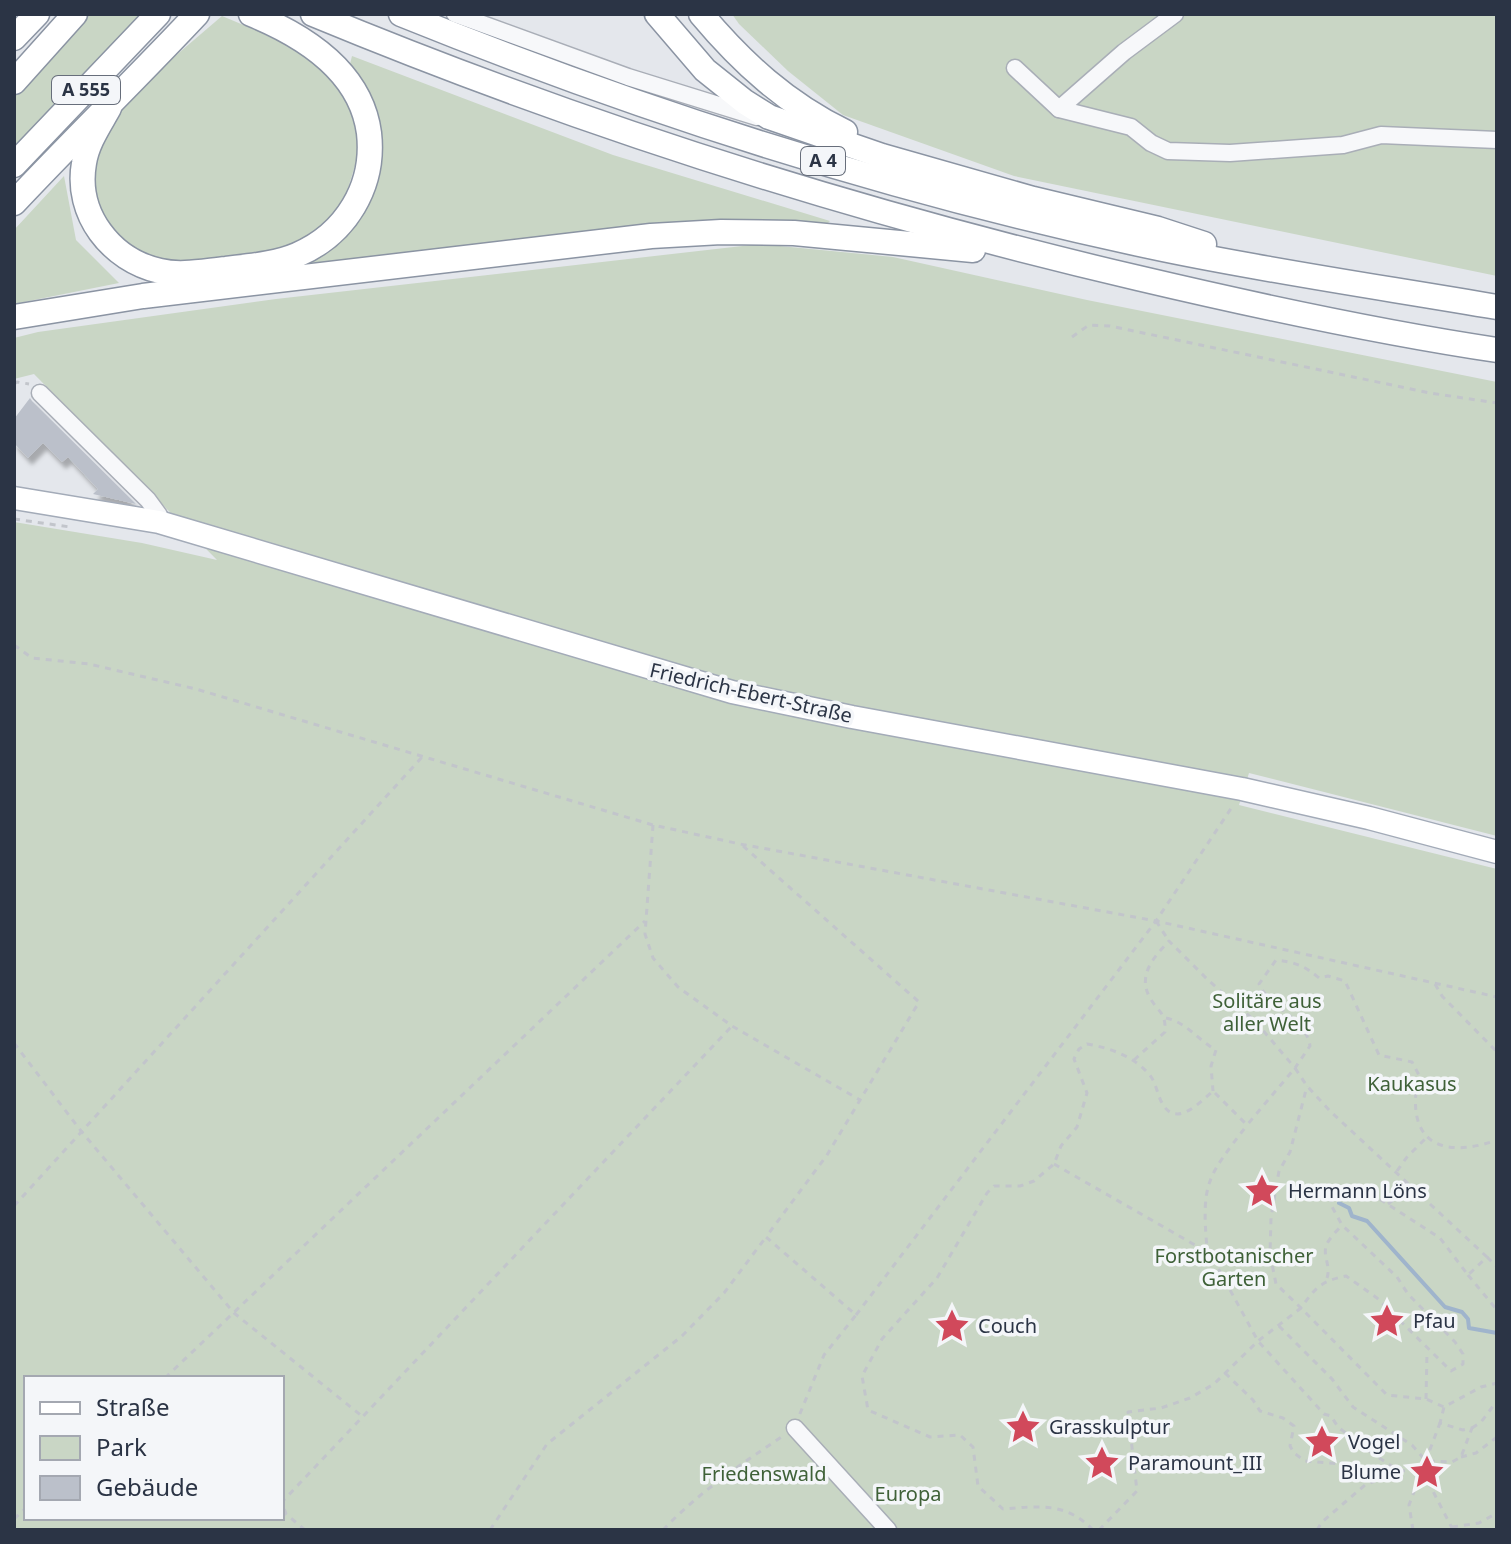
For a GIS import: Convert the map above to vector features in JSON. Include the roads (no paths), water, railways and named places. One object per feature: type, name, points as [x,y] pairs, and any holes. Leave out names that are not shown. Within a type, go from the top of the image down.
[{"type":"highway","points":[[14,38],[37,14]]},
{"type":"highway","name":"A 555","points":[[14,82],[75,14]]},
{"type":"highway","name":"A 555","points":[[14,165],[158,14]]},
{"type":"highway","points":[[14,203],[197,14]]},
{"type":"highway","name":"A 4","points":[[313,14],[401,51],[606,126],[771,180],[944,231],[1284,312],[1497,350]]},
{"type":"highway","name":"A 4","points":[[401,14],[675,114],[883,179],[1071,229],[1165,250],[1497,307]]},
{"type":"highway","points":[[657,14],[705,70],[725,88],[769,117],[797,129],[978,183],[1158,229],[1258,266]]},
{"type":"highway","points":[[701,14],[752,69],[822,121],[978,183]]},
{"type":"highway","points":[[109,108],[88,146],[82,181],[93,221],[109,244],[121,254],[139,265],[160,271],[189,273],[279,261],[313,247],[341,225],[359,197],[369,158],[365,116],[356,92],[333,63],[318,51],[255,16]]},
{"type":"highway","points":[[255,16],[401,51]]},
{"type":"highway","points":[[14,317],[129,298],[651,236],[721,232],[794,233],[1040,255]]},
{"type":"main road","name":"Friedrich-Ebert-Straße","points":[[14,498],[159,522],[732,692],[1242,789],[1497,852]]},
{"type":"lane","points":[[455,14],[665,90],[797,129]]},
{"type":"lane","points":[[1059,109],[1124,52],[1175,14]]},
{"type":"lane","points":[[1015,68],[1059,109],[1131,127],[1151,143],[1168,151],[1230,153],[1343,145],[1381,135],[1497,140]]},
{"type":"lane","points":[[40,393],[148,500],[159,515],[159,522]]},
{"type":"lane","points":[[795,1428],[888,1530]]},
{"type":"waterway","points":[[1339,1203],[1349,1208],[1352,1216],[1367,1221],[1445,1307],[1462,1312],[1468,1319],[1469,1328],[1497,1333]]},
{"type":"place","name":"Hermann Löns","points":[[1262,1191]]},
{"type":"place","name":"Pfau","points":[[1387,1321]]},
{"type":"place","name":"Couch","points":[[952,1326]]},
{"type":"place","name":"Grasskulptur","points":[[1023,1427]]},
{"type":"place","name":"Vogel","points":[[1322,1442]]},
{"type":"place","name":"Paramount_III","points":[[1102,1463]]},
{"type":"place","name":"Blume","points":[[1427,1472]]},
{"type":"park label","name":"Solitäre aus aller Welt","points":[[1267,1012]]},
{"type":"park label","name":"Kaukasus","points":[[1412,1084]]},
{"type":"park label","name":"Forstbotanischer Garten","points":[[1234,1268]]},
{"type":"park label","name":"Friedenswald","points":[[764,1474]]},
{"type":"park label","name":"Europa","points":[[908,1494]]}]
